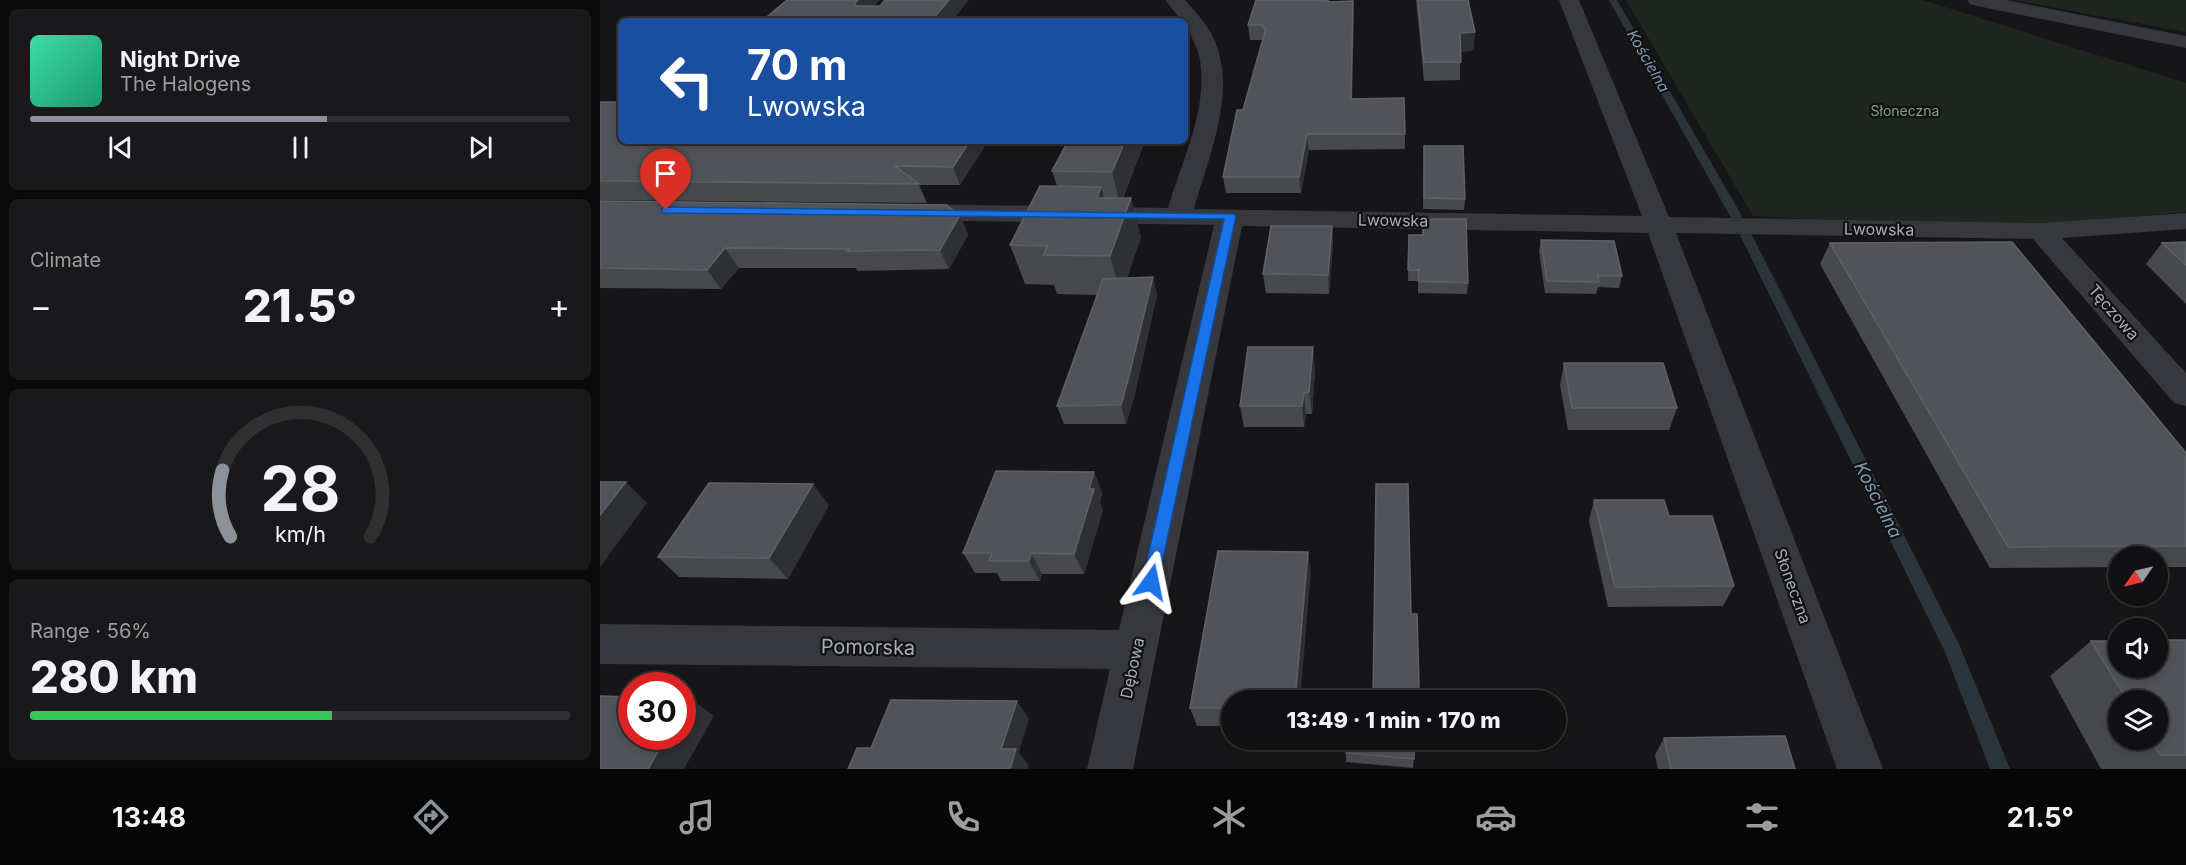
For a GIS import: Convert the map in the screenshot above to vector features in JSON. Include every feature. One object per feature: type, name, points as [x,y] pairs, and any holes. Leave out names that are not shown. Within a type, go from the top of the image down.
[{"type":"street","points":[[1175,0],[1201,33],[1210,56],[1213,74],[1211,103],[1179,216]]},
{"type":"street","name":"Słoneczna","points":[[1569,0],[1659,225],[1860,769]]},
{"type":"street","points":[[1977,0],[2186,42]]},
{"type":"street","name":"Lwowska","points":[[887,212],[2041,231],[2186,221]]},
{"type":"street","name":"Dębowa","points":[[1110,769],[1230,216]]},
{"type":"street","name":"Tęczowa","points":[[2041,231],[2186,394]]},
{"type":"street","name":"Pomorska","points":[[600,644],[1136,650]]},
{"type":"green space","name":"Słoneczna","points":[[1626,0],[1923,0],[2186,83],[2186,212],[2042,224],[1861,221],[1753,216]]},
{"type":"green space","points":[[2014,0],[2186,0],[2186,32],[2024,2]]},
{"type":"building","points":[[787,0],[858,0],[855,6],[880,6],[885,0],[949,0],[934,18],[766,18]]},
{"type":"building","points":[[1256,0],[1353,1],[1351,99],[1404,98],[1405,134],[1307,134],[1299,177],[1223,177],[1237,110],[1243,110],[1266,28],[1263,28],[1263,25],[1248,25]]},
{"type":"building","points":[[1418,0],[1468,0],[1475,32],[1460,33],[1461,62],[1424,62]]},
{"type":"building","points":[[600,102],[618,102],[618,144],[968,144],[953,167],[895,166],[919,184],[600,181]]},
{"type":"building","points":[[1066,144],[1124,144],[1112,172],[1052,171]]},
{"type":"building","points":[[1424,146],[1463,146],[1465,199],[1424,198]]},
{"type":"building","points":[[1040,186],[1101,187],[1097,198],[1131,198],[1110,256],[1043,255],[1048,246],[1010,245]]},
{"type":"building","points":[[600,201],[946,205],[960,215],[940,250],[847,251],[849,249],[725,248],[707,270],[600,268]]},
{"type":"building","points":[[1423,219],[1466,219],[1468,283],[1418,281],[1419,270],[1408,270],[1409,235],[1423,235]]},
{"type":"building","points":[[1271,226],[1332,226],[1328,275],[1263,274]]},
{"type":"building","points":[[1541,240],[1614,241],[1622,276],[1598,276],[1599,282],[1547,281]]},
{"type":"building","points":[[2012,242],[2186,453],[2186,546],[2008,547],[1830,243]]},
{"type":"building","points":[[2186,242],[2186,265],[2162,243]]},
{"type":"building","points":[[1153,277],[1121,405],[1057,406],[1103,279]]},
{"type":"building","points":[[1248,347],[1313,347],[1309,392],[1304,393],[1302,406],[1240,406]]},
{"type":"building","points":[[1564,363],[1663,363],[1677,408],[1572,408]]},
{"type":"building","points":[[996,471],[1094,472],[1089,489],[1094,489],[1074,554],[1031,553],[1029,561],[989,561],[992,553],[963,553]]},
{"type":"building","points":[[600,482],[626,482],[600,515]]},
{"type":"building","points":[[709,483],[813,484],[769,558],[658,557]]},
{"type":"building","points":[[1376,484],[1408,484],[1411,614],[1417,614],[1419,690],[1373,690]]},
{"type":"building","points":[[1594,500],[1664,500],[1669,516],[1712,516],[1734,586],[1615,587]]},
{"type":"building","points":[[1218,551],[1308,552],[1296,690],[1221,690],[1221,708],[1190,708]]},
{"type":"building","points":[[2168,640],[2186,640],[2186,755],[2160,755],[2157,750],[2168,750],[2168,690],[2121,690],[2114,678],[2168,678]]},
{"type":"building","points":[[2091,641],[2108,641],[2108,669]]},
{"type":"building","points":[[600,696],[618,697],[618,750],[659,750],[648,769],[600,769]]},
{"type":"building","points":[[891,700],[1017,701],[1001,749],[1016,749],[1010,769],[848,769],[857,748],[871,748]]},
{"type":"building","points":[[1785,736],[1795,769],[1671,769],[1664,738]]},
{"type":"building","points":[[1346,750],[1414,750],[1414,759],[1346,753]]},
{"type":"waterway","name":"Kościelna","points":[[1613,0],[1736,216]]},
{"type":"waterway","name":"Kościelna","points":[[1746,235],[1953,650],[2000,769]]},
{"type":"route","points":[[666,210],[1230,216],[1151,582]]}]
